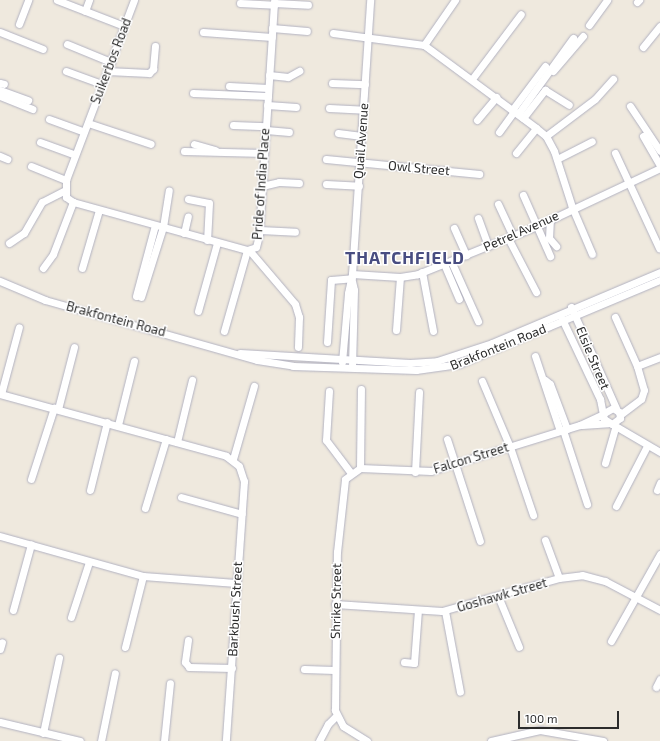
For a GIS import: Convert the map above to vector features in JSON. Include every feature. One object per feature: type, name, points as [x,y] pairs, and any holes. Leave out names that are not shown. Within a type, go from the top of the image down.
[{"type":"street","points":[[19,24],[28,0]]},
{"type":"street","points":[[57,0],[124,26]]},
{"type":"street","points":[[85,11],[89,0]]},
{"type":"street","name":"Suikerbos Road","points":[[65,186],[75,155],[134,0]]},
{"type":"street","points":[[288,0],[300,1]]},
{"type":"street","name":"Quail Avenue","points":[[342,368],[352,278],[370,0]]},
{"type":"street","points":[[424,45],[454,0]]},
{"type":"street","points":[[589,25],[607,0]]},
{"type":"street","points":[[240,3],[308,5]]},
{"type":"street","name":"Pride of India Place","points":[[72,202],[217,243],[248,250],[257,245],[260,230],[274,3]]},
{"type":"street","points":[[472,79],[521,14]]},
{"type":"street","points":[[643,47],[660,26]]},
{"type":"street","points":[[272,28],[307,31]]},
{"type":"street","points":[[0,32],[42,49]]},
{"type":"street","points":[[203,32],[272,37]]},
{"type":"street","points":[[334,34],[368,36],[424,45],[472,79],[546,136],[557,159],[572,207],[592,254]]},
{"type":"street","points":[[499,132],[583,36]]},
{"type":"street","points":[[551,72],[573,38]]},
{"type":"street","points":[[68,44],[111,62]]},
{"type":"street","points":[[107,70],[150,73],[153,69],[155,46]]},
{"type":"street","points":[[517,113],[545,66]]},
{"type":"street","points":[[66,71],[102,84]]},
{"type":"street","points":[[269,75],[288,76],[299,71]]},
{"type":"street","points":[[546,136],[595,99],[613,79]]},
{"type":"street","points":[[332,83],[365,84]]},
{"type":"street","points":[[1,86],[28,100]]},
{"type":"street","points":[[229,86],[268,92]]},
{"type":"street","points":[[209,89],[268,92]]},
{"type":"street","points":[[517,113],[545,90],[569,105]]},
{"type":"street","points":[[193,93],[268,92]]},
{"type":"street","points":[[0,96],[33,109]]},
{"type":"street","points":[[477,120],[496,97]]},
{"type":"street","points":[[267,105],[296,107]]},
{"type":"street","points":[[630,106],[660,151]]},
{"type":"street","points":[[329,108],[364,110]]},
{"type":"street","points":[[60,118],[86,128]]},
{"type":"street","points":[[49,119],[151,144]]},
{"type":"street","points":[[233,124],[289,132]]},
{"type":"street","points":[[516,153],[536,128]]},
{"type":"street","points":[[338,134],[362,136]]},
{"type":"street","points":[[643,136],[659,170]]},
{"type":"street","points":[[557,159],[592,141]]},
{"type":"street","points":[[40,142],[75,155]]},
{"type":"street","points":[[194,144],[219,151]]},
{"type":"street","points":[[184,152],[219,151],[264,153]]},
{"type":"street","points":[[615,153],[628,184],[659,248]]},
{"type":"street","points":[[0,156],[8,159]]},
{"type":"street","name":"Owl Street","points":[[326,159],[479,174]]},
{"type":"street","points":[[30,166],[65,186],[72,202],[52,254],[43,268]]},
{"type":"street","name":"Petrel Avenue","points":[[327,342],[331,280],[400,276],[422,272],[537,226],[572,207],[659,170]]},
{"type":"street","points":[[262,186],[279,182],[299,183]]},
{"type":"street","points":[[326,184],[358,186]]},
{"type":"street","points":[[26,219],[39,198],[65,186]]},
{"type":"street","points":[[9,244],[24,233],[42,202],[65,186]]},
{"type":"street","points":[[139,297],[169,190]]},
{"type":"street","points":[[523,195],[550,256]]},
{"type":"street","points":[[188,199],[209,203],[207,240]]},
{"type":"street","points":[[498,204],[536,292]]},
{"type":"street","points":[[82,268],[99,210]]},
{"type":"street","points":[[184,233],[188,216]]},
{"type":"street","points":[[478,218],[488,246]]},
{"type":"street","points":[[550,219],[549,238],[556,246]]},
{"type":"street","points":[[454,228],[466,255]]},
{"type":"street","points":[[260,230],[295,232]]},
{"type":"street","points":[[198,310],[217,243]]},
{"type":"street","points":[[224,331],[248,250]]},
{"type":"street","points":[[248,250],[298,311],[298,347]]},
{"type":"street","points":[[448,262],[459,299]]},
{"type":"street","points":[[448,262],[470,311]]},
{"type":"street","points":[[448,262],[478,321]]},
{"type":"street","points":[[422,272],[433,331]]},
{"type":"street","name":"Brakfontein Road","points":[[233,353],[352,360],[437,361],[492,343],[571,307],[660,272]]},
{"type":"street","points":[[396,330],[400,276]]},
{"type":"street","name":"Brakfontein Road","points":[[0,281],[45,300],[272,363],[352,369],[446,368],[576,318],[660,280]]},
{"type":"street","name":"Elsie Street","points":[[571,307],[618,413]]},
{"type":"street","name":"Elsie Street","points":[[559,313],[604,413],[612,425]]},
{"type":"street","name":"Quail Avenue","points":[[349,315],[352,369]]},
{"type":"street","points":[[605,462],[612,425],[618,413],[627,408],[644,394],[637,366],[615,317]]},
{"type":"street","points":[[19,327],[1,394],[118,425],[233,459],[254,386]]},
{"type":"street","points":[[31,479],[56,408],[74,347]]},
{"type":"street","points":[[535,356],[563,430],[587,504]]},
{"type":"street","points":[[637,366],[660,356]]},
{"type":"street","points":[[118,425],[134,361]]},
{"type":"street","points":[[177,442],[192,380]]},
{"type":"street","points":[[482,381],[510,447],[533,515]]},
{"type":"street","points":[[329,391],[326,440],[350,472],[360,468],[361,389]]},
{"type":"street","points":[[415,472],[419,392]]},
{"type":"street","name":"Falcon Street","points":[[360,468],[415,472],[454,464],[580,425],[604,413],[610,408],[618,413]]},
{"type":"street","points":[[618,413],[624,433]]},
{"type":"street","points":[[90,490],[107,422]]},
{"type":"street","name":"Falcon Street","points":[[580,425],[612,425]]},
{"type":"street","points":[[612,425],[648,447],[660,452]]},
{"type":"street","points":[[447,438],[454,464],[480,541]]},
{"type":"street","points":[[145,508],[166,439]]},
{"type":"street","points":[[624,499],[648,447]]},
{"type":"street","points":[[616,506],[648,447]]},
{"type":"street","name":"Barkbush Street","points":[[226,741],[244,477],[233,459]]},
{"type":"street","name":"Shrike Street","points":[[336,716],[334,670],[335,604],[342,492],[345,479],[350,472]]},
{"type":"street","points":[[182,497],[242,514]]},
{"type":"street","points":[[0,536],[143,576],[236,582]]},
{"type":"street","points":[[545,540],[559,578]]},
{"type":"street","points":[[13,610],[31,544]]},
{"type":"street","points":[[611,641],[637,598],[660,554]]},
{"type":"street","points":[[72,617],[89,562]]},
{"type":"street","name":"Goshawk Street","points":[[335,604],[445,611],[559,578],[582,575],[597,578],[660,610]]},
{"type":"street","points":[[125,647],[143,576]]},
{"type":"street","points":[[498,596],[519,647]]},
{"type":"street","points":[[404,662],[414,663],[418,610]]},
{"type":"street","points":[[445,611],[460,692]]},
{"type":"street","points":[[188,640],[185,662],[189,668],[232,668]]},
{"type":"street","points":[[43,733],[58,658]]},
{"type":"street","points":[[304,669],[334,670]]},
{"type":"street","points":[[101,741],[115,673]]},
{"type":"street","points":[[656,687],[660,679]]},
{"type":"street","points":[[164,741],[170,683]]},
{"type":"street","points":[[319,741],[328,724],[336,716],[354,735],[367,741]]},
{"type":"street","points":[[0,722],[80,741]]},
{"type":"street","points":[[491,741],[520,733],[540,730],[574,738],[603,741]]},
{"type":"street","points":[[519,741],[520,733]]},
{"type":"district","name":"THATCHFIELD","points":[[405,258]]}]
